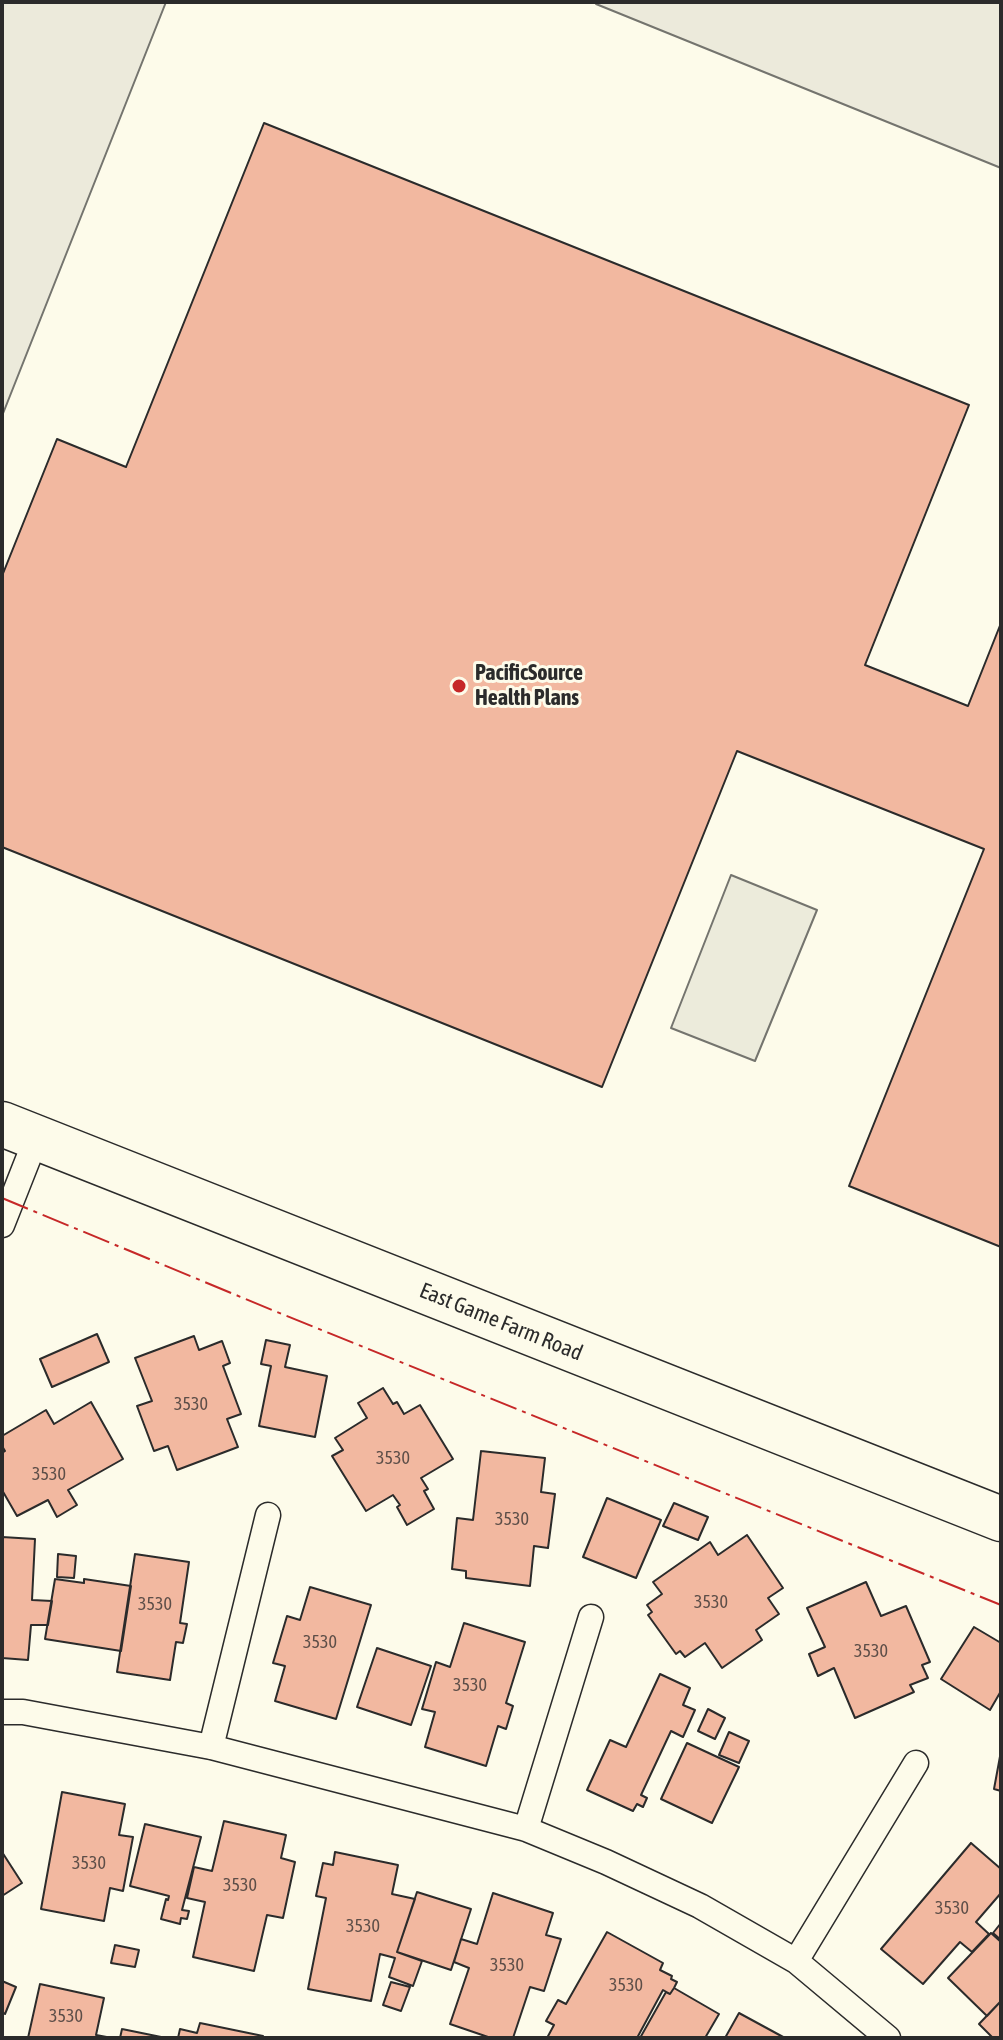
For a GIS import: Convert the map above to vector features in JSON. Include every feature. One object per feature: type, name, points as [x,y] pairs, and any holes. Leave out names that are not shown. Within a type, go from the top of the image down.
[{"type":"street","name":"East Game Farm Road","points":[[19,1132],[1001,1519]]},
{"type":"lane","points":[[2,1225],[19,1132]]},
{"type":"lane","points":[[211,1747],[268,1515]]},
{"type":"lane","points":[[526,1829],[591,1617]]},
{"type":"lane","points":[[2,1712],[23,1712],[211,1747],[526,1829],[700,1906],[796,1961],[888,2038]]},
{"type":"lane","points":[[796,1961],[916,1763]]},
{"type":"shaded area","points":[[2,2],[166,2],[2,416]]},
{"type":"shaded area","points":[[1001,2],[1001,168],[596,4]]},
{"type":"shaded area","points":[[731,875],[817,910],[755,1061],[671,1028]]},
{"type":"building","name":"PacificSource Health Plans","points":[[264,123],[969,405],[865,665],[968,706],[1001,623],[1001,1247],[849,1186],[984,849],[737,751],[602,1087],[2,847],[2,576],[57,439],[126,467]]},
{"type":"building","points":[[97,1334],[109,1362],[52,1387],[40,1359]]},
{"type":"building","points":[[194,1336],[199,1350],[222,1341],[230,1363],[223,1366],[241,1414],[227,1419],[238,1447],[177,1470],[168,1446],[154,1451],[137,1406],[152,1401],[135,1358]]},
{"type":"building","points":[[266,1340],[290,1345],[285,1367],[327,1376],[315,1437],[259,1426],[271,1366],[261,1364]]},
{"type":"building","points":[[383,1388],[404,1414],[420,1405],[453,1459],[421,1478],[434,1509],[407,1525],[393,1495],[366,1511],[332,1456],[343,1450],[335,1438],[367,1418],[358,1403]]},
{"type":"building","points":[[91,1402],[123,1459],[68,1490],[77,1505],[57,1517],[48,1500],[17,1516],[2,1490],[2,1453],[5,1451],[2,1436],[46,1410],[54,1424]]},
{"type":"building","points":[[481,1451],[545,1458],[541,1492],[555,1494],[548,1548],[534,1546],[530,1586],[466,1578],[466,1571],[452,1569],[457,1518],[473,1520]]},
{"type":"building","points":[[607,1498],[661,1520],[636,1578],[583,1557]]},
{"type":"building","points":[[674,1503],[708,1517],[698,1540],[663,1526]]},
{"type":"building","points":[[747,1535],[783,1588],[768,1598],[779,1614],[756,1630],[762,1640],[722,1668],[705,1643],[685,1657],[680,1651],[676,1654],[648,1615],[652,1612],[647,1605],[662,1594],[653,1582],[710,1542],[718,1555]]},
{"type":"building","points":[[2,1537],[35,1539],[32,1600],[52,1601],[48,1625],[31,1625],[28,1660],[2,1658]]},
{"type":"building","points":[[58,1554],[76,1556],[74,1578],[57,1577]]},
{"type":"building","points":[[135,1554],[189,1562],[180,1623],[187,1624],[183,1643],[176,1642],[170,1680],[117,1672]]},
{"type":"building","points":[[55,1579],[84,1583],[84,1579],[131,1586],[121,1651],[45,1639]]},
{"type":"building","points":[[866,1582],[881,1616],[906,1606],[930,1662],[922,1665],[928,1678],[910,1685],[914,1692],[855,1718],[834,1668],[818,1676],[809,1654],[825,1647],[807,1608]]},
{"type":"building","points":[[310,1587],[371,1605],[336,1719],[275,1701],[285,1666],[273,1663],[287,1616],[300,1620]]},
{"type":"building","points":[[464,1623],[525,1642],[506,1703],[513,1706],[506,1729],[498,1726],[486,1766],[425,1747],[435,1712],[422,1709],[436,1662],[450,1667]]},
{"type":"building","points":[[974,1627],[1001,1643],[1001,1691],[990,1710],[941,1679]]},
{"type":"building","points":[[377,1648],[431,1666],[411,1725],[357,1707]]},
{"type":"building","points":[[660,1674],[690,1688],[683,1705],[695,1710],[683,1737],[671,1731],[641,1795],[647,1798],[643,1807],[637,1804],[633,1811],[587,1790],[610,1740],[626,1747]]},
{"type":"building","points":[[708,1709],[725,1718],[715,1739],[698,1731]]},
{"type":"building","points":[[729,1732],[749,1741],[739,1763],[719,1755]]},
{"type":"building","points":[[687,1743],[739,1767],[712,1823],[661,1799]]},
{"type":"building","points":[[1001,1751],[1001,1791],[994,1789]]},
{"type":"building","points":[[62,1792],[125,1804],[119,1835],[133,1837],[123,1891],[110,1888],[104,1921],[41,1909]]},
{"type":"building","points":[[224,1821],[286,1835],[281,1858],[295,1862],[283,1918],[267,1915],[254,1971],[193,1957],[205,1902],[187,1898],[194,1867],[212,1871]]},
{"type":"building","points":[[145,1824],[201,1837],[182,1910],[189,1911],[187,1919],[181,1918],[180,1924],[161,1919],[169,1896],[130,1886]]},
{"type":"building","points":[[971,1843],[1001,1869],[1001,1893],[976,1922],[989,1934],[972,1952],[960,1942],[923,1984],[881,1949]]},
{"type":"building","points":[[2,1852],[22,1883],[2,1896]]},
{"type":"building","points":[[335,1852],[398,1865],[392,1894],[415,1899],[397,1952],[422,1961],[413,1986],[389,1977],[395,1958],[380,1954],[371,2001],[308,1989],[326,1898],[316,1896],[323,1863],[333,1865]]},
{"type":"building","points":[[417,1892],[471,1909],[451,1970],[397,1952]]},
{"type":"building","points":[[493,1893],[553,1913],[546,1935],[561,1939],[544,1991],[530,1987],[513,2038],[491,2038],[450,2024],[469,1968],[454,1962],[461,1939],[477,1944]]},
{"type":"building","points":[[1001,1923],[1001,1940],[993,1933]]},
{"type":"building","points":[[607,1932],[663,1963],[660,1970],[677,1982],[674,1988],[670,1994],[663,1990],[637,2038],[547,2038],[554,2025],[546,2021],[558,2000],[566,2004]]},
{"type":"building","points":[[991,1933],[1001,1942],[1001,2001],[987,2016],[948,1978]]},
{"type":"building","points":[[115,1945],[139,1950],[135,1967],[111,1963]]},
{"type":"building","points":[[2,1981],[16,1987],[5,2014],[2,2012]]},
{"type":"building","points":[[391,1982],[410,1987],[401,2011],[383,2005]]},
{"type":"building","points":[[40,1984],[104,1998],[96,2035],[112,2038],[28,2038]]},
{"type":"building","points":[[674,1988],[719,2014],[705,2038],[640,2038],[666,1992],[670,1994]]},
{"type":"building","points":[[1001,2001],[1001,2038],[993,2038],[979,2024]]},
{"type":"building","points":[[739,2013],[785,2038],[725,2038]]},
{"type":"building","points":[[200,2023],[263,2038],[178,2038],[180,2029],[197,2033]]},
{"type":"building","points":[[122,2029],[166,2038],[120,2038]]},
{"type":"power","points":[[2,1198],[1001,1605]]},
{"type":"place","name":"PacificSource Health Plans","points":[[459,686]]}]
